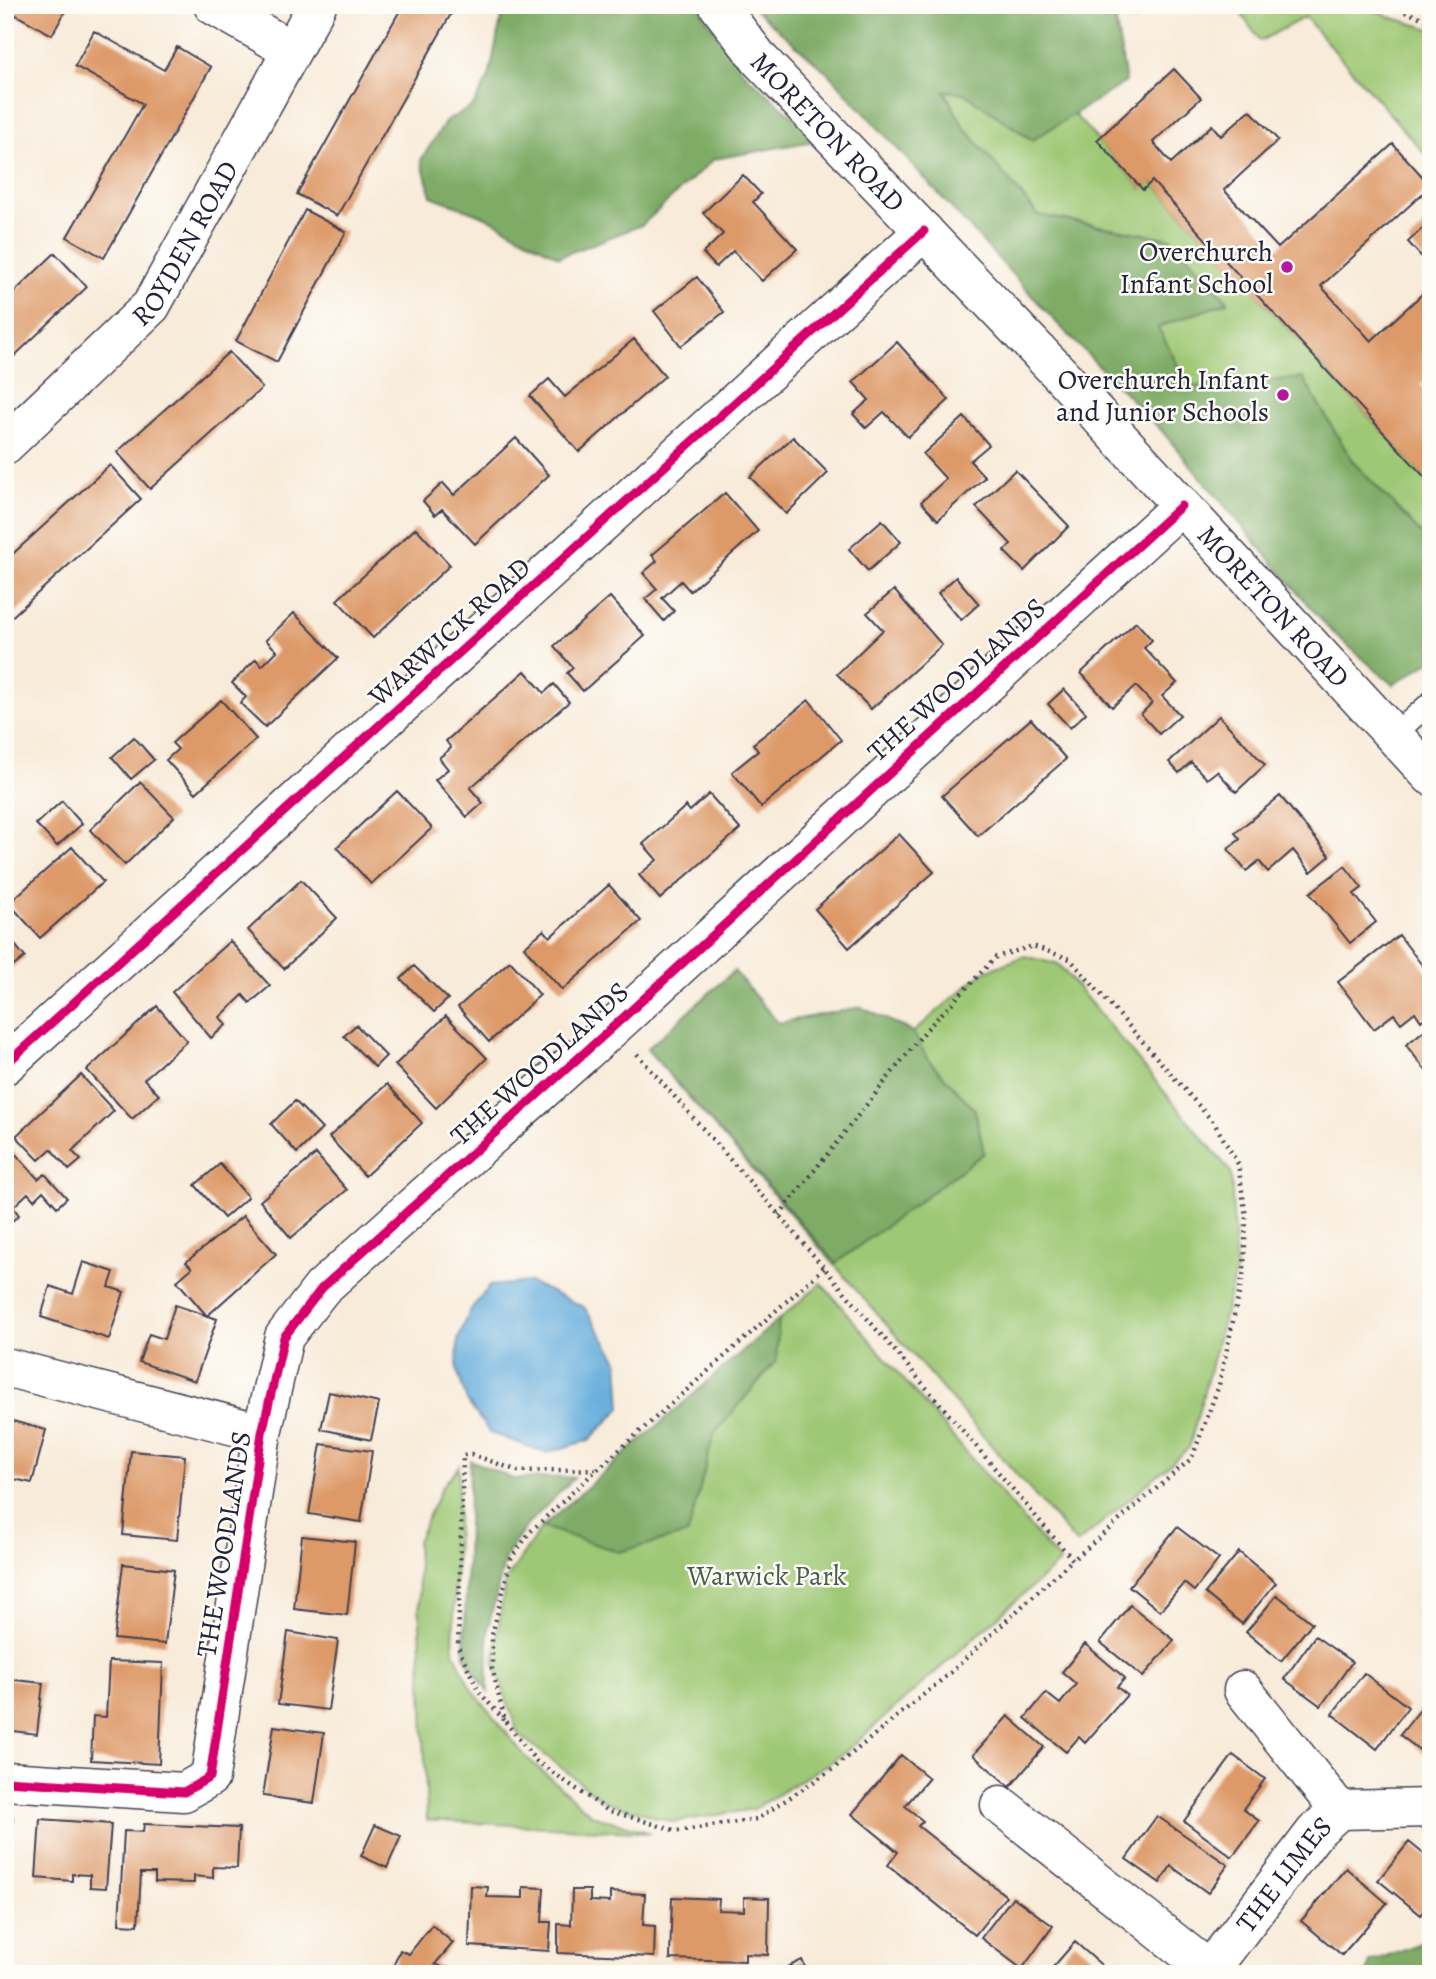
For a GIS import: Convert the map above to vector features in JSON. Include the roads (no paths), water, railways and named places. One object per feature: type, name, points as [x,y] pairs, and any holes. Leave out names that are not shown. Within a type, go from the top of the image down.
[{"type":"street","points":[[213,5],[291,50]]},
{"type":"street","name":"ROYDEN ROAD","points":[[5,444],[150,306],[317,5]]},
{"type":"street","name":"MORETON ROAD","points":[[718,5],[760,60],[924,231],[1431,776]]},
{"type":"street","name":"WARWICK ROAD","points":[[5,1065],[924,231]]},
{"type":"street","name":"THE WOODLANDS","points":[[5,1781],[184,1792],[210,1777],[262,1433],[284,1337],[322,1288],[613,1027],[1181,506]]},
{"type":"street","points":[[5,1367],[262,1433]]},
{"type":"street","points":[[1243,1690],[1339,1810],[1431,1808]]},
{"type":"street","points":[[1000,1805],[1207,1972]]},
{"type":"street","name":"THE LIMES","points":[[1207,1972],[1315,1832],[1339,1810]]},
{"type":"lane","points":[[1394,735],[1431,702]]},
{"type":"water","points":[[529,1282],[584,1307],[618,1360],[621,1408],[589,1440],[546,1453],[490,1433],[467,1401],[457,1370],[458,1339],[471,1309],[490,1286]]},
{"type":"place","name":"Overchurch Infant School","points":[[1287,267]]},
{"type":"place","name":"Overchurch Infant and Junior Schools","points":[[1283,395]]},
{"type":"park label","name":"Warwick Park","points":[[767,1575]]}]
